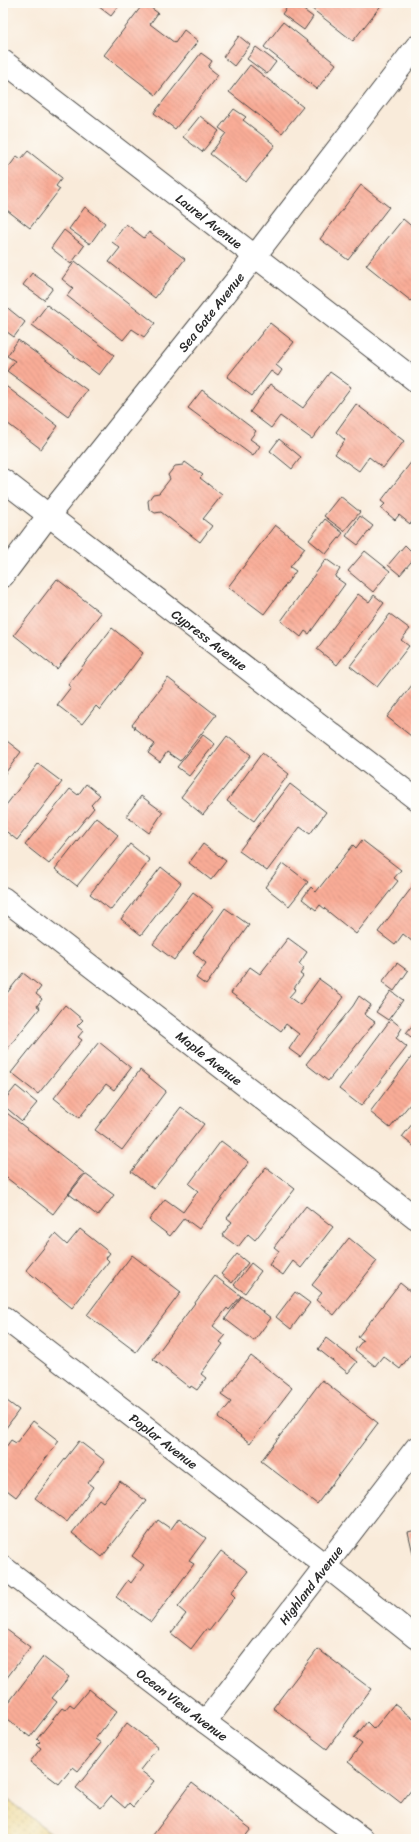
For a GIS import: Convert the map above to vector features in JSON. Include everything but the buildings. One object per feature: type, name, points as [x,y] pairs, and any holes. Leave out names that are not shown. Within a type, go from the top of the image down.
[{"type":"street","name":"Sea Gate Avenue","points":[[3,576],[48,516],[254,256],[416,47]]},
{"type":"street","name":"Laurel Avenue","points":[[3,61],[416,381]]},
{"type":"street","name":"Cypress Avenue","points":[[3,480],[416,799]]},
{"type":"street","name":"Maple Avenue","points":[[3,898],[416,1218]]},
{"type":"street","name":"Poplar Avenue","points":[[3,1317],[326,1566],[416,1638]]},
{"type":"street","name":"Highland Avenue","points":[[205,1722],[416,1448]]},
{"type":"street","name":"Ocean View Avenue","points":[[3,1567],[205,1722],[363,1839]]},
{"type":"sand","points":[[3,1796],[59,1839],[3,1839]]}]
